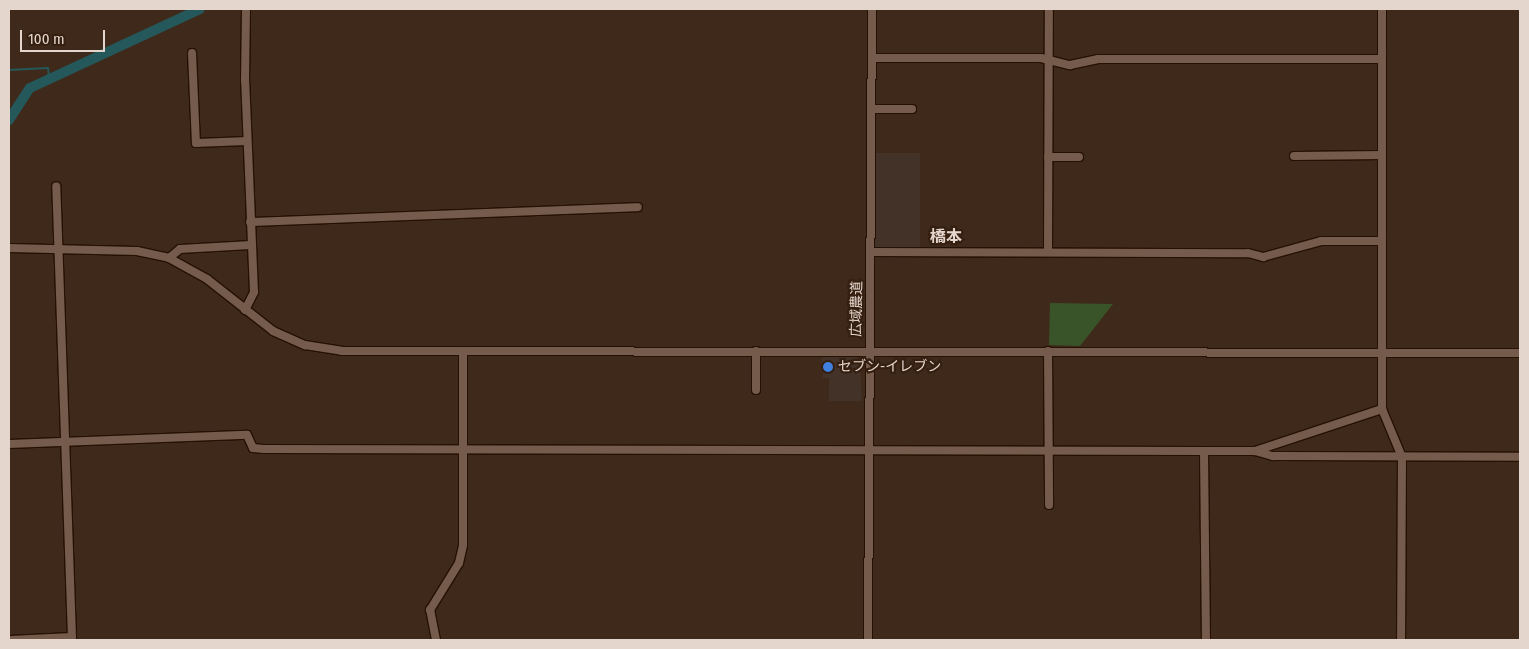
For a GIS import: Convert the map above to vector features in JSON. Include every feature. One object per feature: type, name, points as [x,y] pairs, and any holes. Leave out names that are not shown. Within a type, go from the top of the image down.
[{"type":"street","points":[[246,9],[250,222],[254,292],[246,310]]},
{"type":"street","name":"広域農道","points":[[868,640],[872,9]]},
{"type":"street","points":[[1048,252],[1049,9]]},
{"type":"street","points":[[1382,9],[1382,408],[1402,457],[1401,640]]},
{"type":"street","points":[[192,53],[196,142],[248,141]]},
{"type":"street","points":[[872,58],[1041,58],[1070,65],[1098,59],[1382,59]]},
{"type":"street","points":[[871,109],[912,109]]},
{"type":"street","points":[[1294,156],[1382,155]]},
{"type":"street","points":[[1048,157],[1079,157]]},
{"type":"street","points":[[9,640],[72,637],[56,186]]},
{"type":"street","points":[[250,222],[638,207]]},
{"type":"street","points":[[870,252],[1248,253],[1263,257],[1321,241],[1382,241]]},
{"type":"street","points":[[169,258],[180,248],[251,245]]},
{"type":"street","points":[[9,248],[137,251],[169,258],[192,270],[246,310],[290,339],[321,349],[463,351],[1520,353]]},
{"type":"street","points":[[436,640],[430,610],[462,554],[463,351]]},
{"type":"street","points":[[756,351],[756,390]]},
{"type":"street","points":[[1048,351],[1049,504]]},
{"type":"street","points":[[1254,451],[1382,408]]},
{"type":"street","points":[[9,444],[247,435],[253,448],[264,449],[1254,451],[1273,456],[1520,457]]},
{"type":"street","points":[[1204,451],[1206,640]]},
{"type":"shaded area","points":[[875,153],[920,153],[920,250],[875,250]]},
{"type":"shaded area","points":[[822,356],[854,357],[860,361],[862,401],[829,401],[829,378],[823,378]]},
{"type":"green space","points":[[1050,303],[1113,304],[1080,346],[1049,345]]},
{"type":"waterway","points":[[9,120],[30,88],[200,9]]},
{"type":"waterway","points":[[9,70],[48,68],[49,77]]},
{"type":"place","name":"セブン-イレブン","points":[[828,367]]},
{"type":"district","name":"橋本","points":[[946,237]]}]
